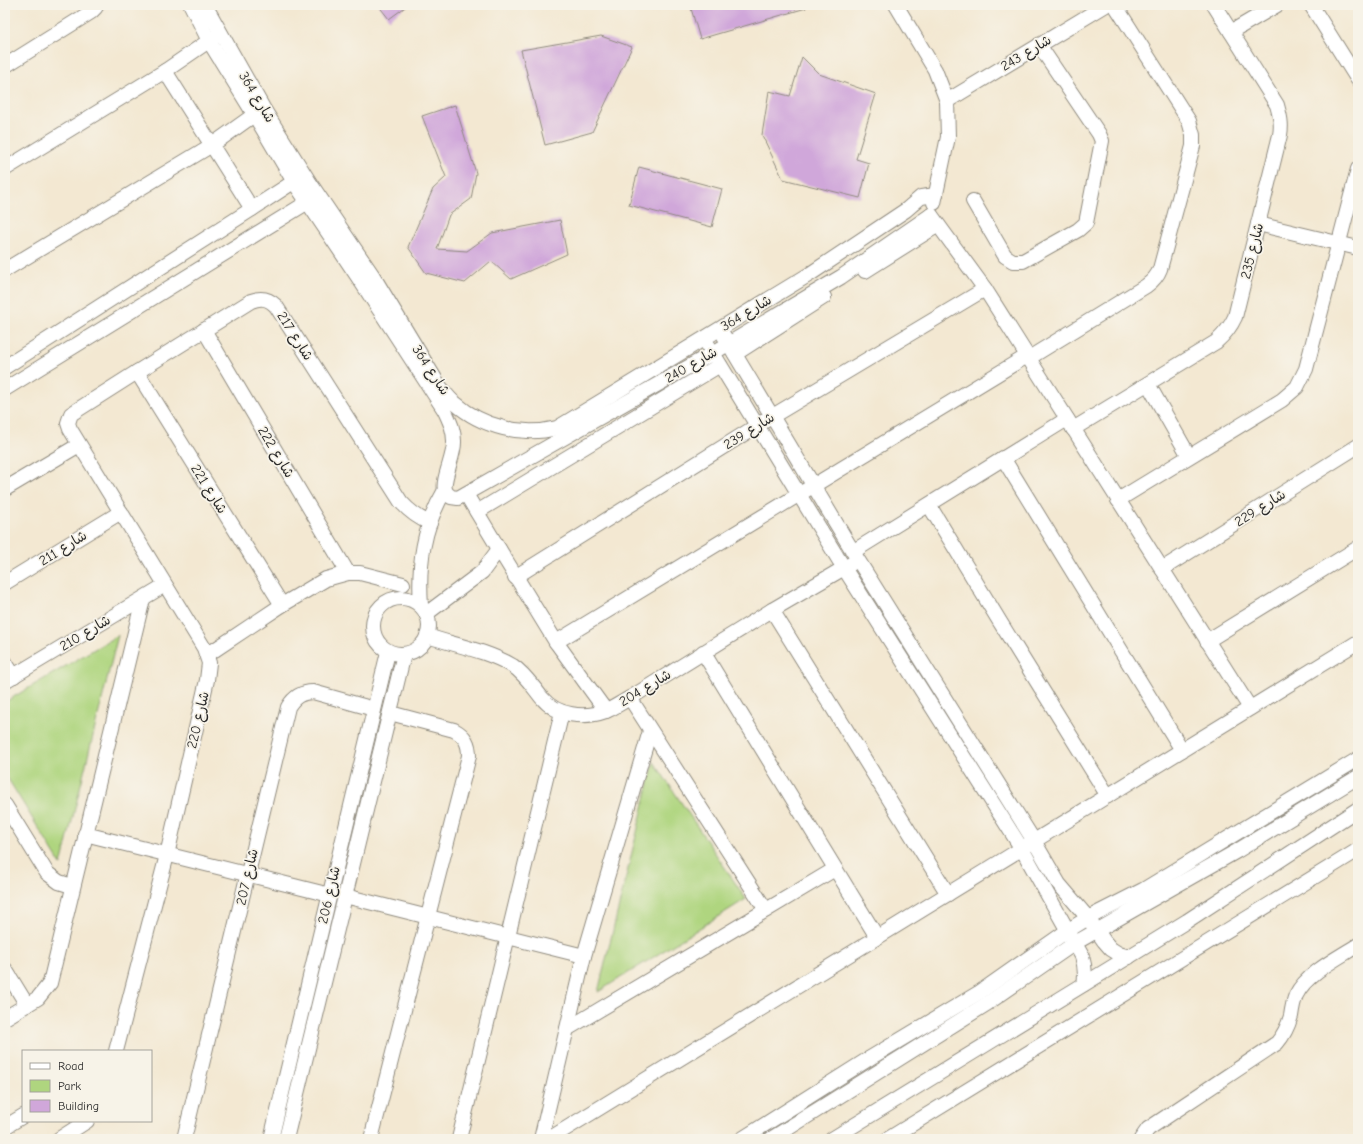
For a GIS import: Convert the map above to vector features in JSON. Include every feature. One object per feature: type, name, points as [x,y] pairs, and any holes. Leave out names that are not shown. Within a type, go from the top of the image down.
[{"type":"street","points":[[5,66],[90,12],[97,5]]},
{"type":"street","name":"شارع 364","points":[[191,5],[214,38],[258,111],[294,182],[314,199],[373,276],[440,387],[454,403],[469,414],[483,422],[506,429],[545,431],[557,428],[810,274],[906,210],[921,197],[936,196]]},
{"type":"street","name":"شارع 364","points":[[205,5],[214,38]]},
{"type":"street","points":[[896,5],[935,70],[947,101],[948,137],[936,196],[935,220],[985,289],[1250,708]]},
{"type":"street","name":"شارع 243","points":[[947,101],[1106,5]]},
{"type":"street","points":[[556,642],[1153,281],[1160,269],[1193,146],[1192,127],[1115,5]]},
{"type":"street","name":"شارع 235","points":[[929,505],[1003,458],[1148,384],[1216,342],[1231,327],[1235,317],[1280,135],[1281,125],[1277,105],[1214,5]]},
{"type":"street","points":[[1231,32],[1277,5]]},
{"type":"street","points":[[1311,5],[1358,80]]},
{"type":"street","points":[[5,169],[165,71],[214,38]]},
{"type":"street","points":[[973,201],[1005,256],[1018,262],[1030,257],[1078,230],[1086,223],[1102,141],[1099,134],[1039,45]]},
{"type":"street","points":[[165,71],[252,209]]},
{"type":"street","points":[[5,270],[212,145],[258,111]]},
{"type":"street","name":"شارع 364","points":[[258,111],[305,174],[314,199],[362,283],[445,412],[454,430],[455,443],[444,483],[445,490]]},
{"type":"street","points":[[1118,500],[1282,400],[1297,387],[1306,369],[1358,170]]},
{"type":"street","points":[[5,367],[305,174]]},
{"type":"street","points":[[5,389],[314,199]]},
{"type":"street","name":"شارع 240","points":[[462,496],[713,352],[732,349],[935,220]]},
{"type":"street","points":[[1258,224],[1358,248]]},
{"type":"street","name":"شارع 239","points":[[515,577],[771,417],[985,289]]},
{"type":"street","name":"شارع 217","points":[[69,419],[75,411],[204,330],[251,301],[257,298],[265,298],[276,306],[401,502],[409,511],[430,523]]},
{"type":"street","points":[[719,329],[856,556],[1059,884],[1088,918],[1111,949],[1128,957]]},
{"type":"street","name":"شارع 222","points":[[204,330],[348,573]]},
{"type":"street","points":[[703,338],[713,352],[844,568],[1022,849],[1075,943],[1085,965],[1086,975],[1084,984]]},
{"type":"street","points":[[477,512],[720,365]]},
{"type":"street","name":"شارع 221","points":[[137,372],[282,605]]},
{"type":"street","points":[[1148,384],[1189,456]]},
{"type":"street","name":"شارع 220","points":[[69,419],[68,423],[70,429],[204,648],[207,655],[209,672],[167,855],[116,1050]]},
{"type":"street","points":[[5,489],[79,444]]},
{"type":"street","name":"شارع 229","points":[[1162,569],[1358,446]]},
{"type":"street","points":[[1003,458],[1182,750]]},
{"type":"street","points":[[423,610],[412,601],[403,598],[384,604],[378,610],[373,624],[375,638],[380,646],[388,652],[398,655],[404,654],[416,650],[421,646],[427,636],[428,622],[423,610],[420,570],[422,552],[436,506],[445,490],[451,497],[462,496],[477,512],[515,577],[556,642],[606,711]]},
{"type":"street","points":[[929,505],[1108,796]]},
{"type":"street","name":"شارع 204","points":[[427,636],[504,661],[515,667],[524,675],[543,699],[552,707],[562,712],[589,716],[606,711],[630,698],[772,610],[844,568],[856,556],[929,505]]},
{"type":"street","name":"شارع 211","points":[[5,583],[121,512]]},
{"type":"street","points":[[1207,641],[1358,548]]},
{"type":"street","points":[[423,610],[482,572],[499,550]]},
{"type":"street","points":[[393,600],[422,552]]},
{"type":"street","points":[[207,655],[282,605],[326,579],[348,573],[360,573],[403,584]]},
{"type":"street","name":"شارع 210","points":[[9,678],[165,586]]},
{"type":"street","points":[[5,1018],[38,998],[50,983],[72,886],[143,599]]},
{"type":"street","points":[[772,610],[948,894]]},
{"type":"street","points":[[549,1139],[1358,642]]},
{"type":"street","name":"شارع 206","points":[[271,1139],[388,652]]},
{"type":"street","points":[[703,652],[877,937]]},
{"type":"street","name":"شارع 206","points":[[286,1139],[404,654]]},
{"type":"street","points":[[5,662],[9,678]]},
{"type":"street","name":"شارع 207","points":[[184,1139],[288,707],[292,700],[298,695],[305,692],[313,692],[374,709]]},
{"type":"street","points":[[630,698],[766,910]]},
{"type":"street","points":[[459,1139],[562,712]]},
{"type":"street","points":[[371,1139],[469,756],[469,748],[466,740],[461,734],[454,730],[390,713]]},
{"type":"street","points":[[540,1139],[584,956],[650,731]]},
{"type":"street","points":[[742,1139],[863,1062],[980,992],[1088,918],[1144,890],[1358,759]]},
{"type":"street","points":[[771,1139],[988,1004],[1075,943],[1237,851],[1358,777]]},
{"type":"street","points":[[5,805],[47,873],[59,882],[72,886]]},
{"type":"street","points":[[832,1139],[1187,921],[1358,809]]},
{"type":"street","points":[[85,834],[330,895]]},
{"type":"street","points":[[888,1139],[1358,850]]},
{"type":"street","points":[[567,1029],[835,869]]},
{"type":"street","points":[[345,896],[584,956]]},
{"type":"street","points":[[1141,1139],[1148,1129],[1277,1043],[1286,1030],[1294,1001],[1300,988],[1312,975],[1358,945]]},
{"type":"street","points":[[5,969],[27,1005]]},
{"type":"street","points":[[5,1127],[22,1117]]},
{"type":"street","points":[[58,1139],[85,1122]]},
{"type":"green space","points":[[118,635],[61,865],[5,774],[5,702]]},
{"type":"green space","points":[[654,762],[746,899],[598,992]]},
{"type":"building","points":[[378,5],[408,5],[389,19]]},
{"type":"building","points":[[690,5],[806,5],[806,8],[700,39]]},
{"type":"building","points":[[601,36],[632,47],[592,132],[545,145],[521,50]]},
{"type":"building","points":[[802,57],[819,74],[876,94],[856,159],[869,163],[860,198],[783,179],[762,135],[769,91],[790,96]]},
{"type":"building","points":[[455,105],[476,173],[471,199],[449,215],[437,249],[467,251],[492,233],[560,220],[567,254],[511,279],[491,261],[465,283],[426,273],[408,247],[433,189],[446,177],[422,116]]},
{"type":"building","points":[[639,167],[722,189],[712,227],[629,205]]}]
